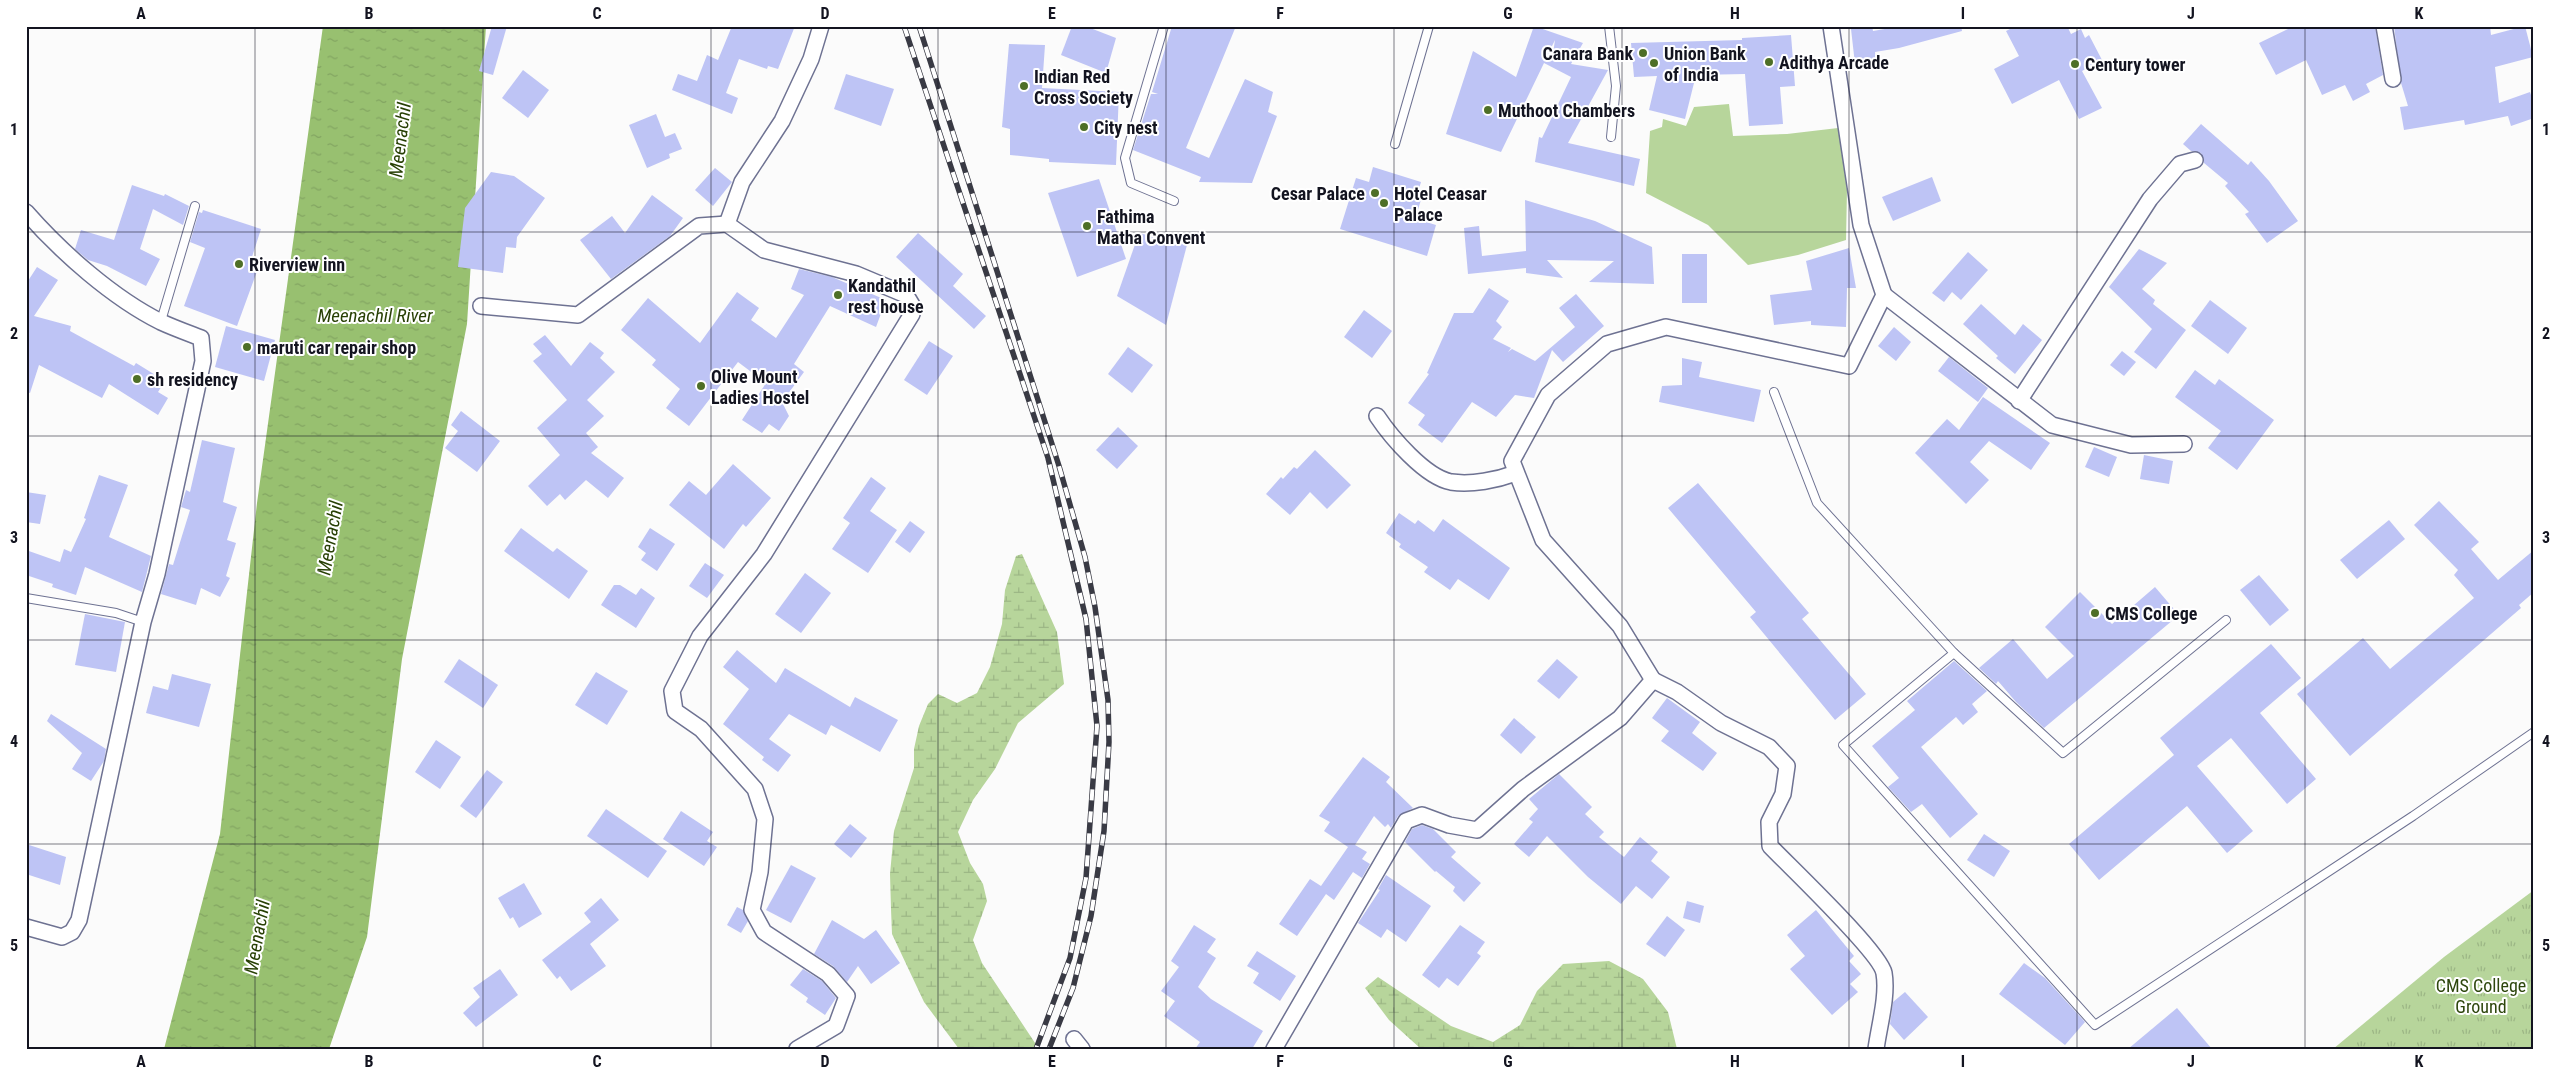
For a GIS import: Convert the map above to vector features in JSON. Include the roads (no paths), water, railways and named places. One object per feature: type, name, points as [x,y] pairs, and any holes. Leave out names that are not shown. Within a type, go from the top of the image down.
[{"type":"street","points":[[727,224],[742,182],[782,121],[811,59],[821,26]]},
{"type":"street","points":[[1831,26],[1861,225],[1884,295],[2019,402],[2052,425],[2131,445],[2184,444]]},
{"type":"street","points":[[2384,26],[2393,79]]},
{"type":"street","points":[[2019,402],[2150,199],[2180,164],[2195,160]]},
{"type":"street","points":[[26,212],[43,232],[108,288],[160,322],[201,338],[203,362],[157,574],[143,622],[79,920],[72,932],[62,938],[26,927]]},
{"type":"street","points":[[481,306],[578,315],[699,226],[727,224],[764,250],[856,274],[906,295],[912,305],[912,314],[769,546],[700,636],[672,691],[675,711],[701,729],[754,789],[765,819],[760,872],[752,910],[764,932],[828,974],[847,996],[836,1026],[797,1049]]},
{"type":"street","points":[[1876,1049],[1885,985],[1884,971],[1846,923],[1770,846],[1769,822],[1783,794],[1787,766],[1769,747],[1720,723],[1677,692],[1653,680],[1620,626],[1543,540],[1512,461],[1548,395],[1607,344],[1666,327],[1849,366],[1884,295]]},
{"type":"street","points":[[1378,416],[1388,434],[1418,461],[1438,476],[1450,482],[1487,481],[1516,473]]},
{"type":"street","points":[[1274,1049],[1406,821],[1422,815],[1449,825],[1478,830],[1523,789],[1620,718],[1653,680]]},
{"type":"lane","points":[[1164,26],[1125,158],[1131,183],[1160,197],[1174,201]]},
{"type":"lane","points":[[1395,144],[1429,26]]},
{"type":"lane","points":[[1609,26],[1616,86],[1611,137]]},
{"type":"lane","points":[[160,322],[195,206]]},
{"type":"lane","points":[[1774,392],[1817,503],[1954,653],[2063,753],[2226,620]]},
{"type":"lane","points":[[26,598],[116,613],[143,622]]},
{"type":"lane","points":[[1954,653],[1843,745],[2095,1025],[2412,816],[2534,732]]},
{"type":"water","name":"Meenachil River","points":[[323,26],[486,26],[467,324],[402,659],[367,937],[329,1049],[164,1049],[220,834],[257,503]]},
{"type":"railway","points":[[904,26],[1048,458],[1086,619],[1097,726],[1086,878],[1070,958],[1036,1049]]},
{"type":"railway","points":[[919,26],[1059,466],[1085,557],[1095,607],[1108,700],[1109,742],[1104,831],[1091,916],[1073,988],[1049,1049]]},
{"type":"place","name":"Canara Bank","points":[[1643,53]]},
{"type":"place","name":"Adithya Arcade","points":[[1769,62]]},
{"type":"place","name":"Union Bank of India","points":[[1654,63]]},
{"type":"place","name":"Century tower","points":[[2075,64]]},
{"type":"place","name":"Indian Red Cross Society","points":[[1024,86]]},
{"type":"place","name":"Muthoot Chambers","points":[[1488,110]]},
{"type":"place","name":"City nest","points":[[1084,127]]},
{"type":"place","name":"Cesar Palace","points":[[1375,193]]},
{"type":"place","name":"Hotel Ceasar Palace","points":[[1384,203]]},
{"type":"place","name":"Fathima Matha Convent","points":[[1087,226]]},
{"type":"place","name":"Riverview inn","points":[[239,264]]},
{"type":"place","name":"Kandathil rest house","points":[[838,295]]},
{"type":"place","name":"maruti car repair shop","points":[[247,347]]},
{"type":"place","name":"sh residency","points":[[137,379]]},
{"type":"place","name":"Olive Mount Ladies Hostel","points":[[701,386]]},
{"type":"place","name":"CMS College","points":[[2095,613]]},
{"type":"water label","name":"Meenachil","points":[[400,140]]},
{"type":"water label","name":"Meenachil","points":[[330,538]]},
{"type":"water label","name":"Meenachil","points":[[257,937]]},
{"type":"park label","name":"CMS College Ground","points":[[2481,995]]}]
